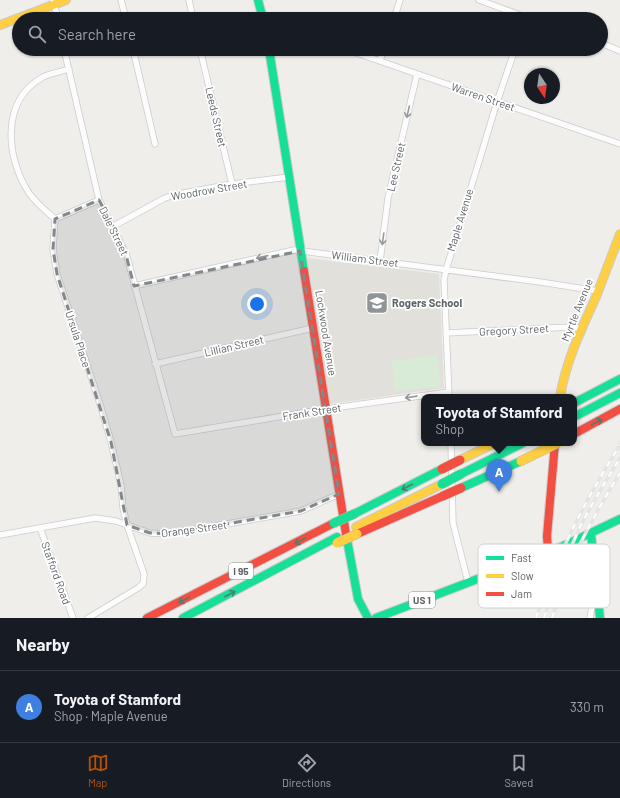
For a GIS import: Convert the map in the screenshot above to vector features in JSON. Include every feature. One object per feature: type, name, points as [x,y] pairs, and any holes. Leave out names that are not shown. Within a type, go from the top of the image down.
[{"type":"main road","points":[[31,12],[54,2],[66,0]]},
{"type":"main road","points":[[258,0],[261,12]]},
{"type":"main road","points":[[0,25],[12,20]]},
{"type":"main road","name":"Lockwood Avenue","points":[[270,56],[339,494],[356,589],[360,604],[368,618]]},
{"type":"main road","name":"Myrtle Avenue","points":[[561,394],[565,376],[581,329],[598,291],[620,234]]},
{"type":"main road","points":[[577,401],[618,380]]},
{"type":"main road","points":[[577,415],[620,393]]},
{"type":"main road","points":[[577,432],[620,409]]},
{"type":"main road","name":"I 95","points":[[147,618],[489,446]]},
{"type":"main road","points":[[357,530],[516,446]]},
{"type":"main road","points":[[357,530],[443,496],[550,446]]},
{"type":"main road","points":[[548,544],[556,446]]},
{"type":"main road","name":"US 1","points":[[566,544],[591,534],[620,519]]},
{"type":"main road","name":"I 95","points":[[183,618],[271,572],[357,530]]},
{"type":"main road","points":[[591,534],[592,544]]},
{"type":"main road","name":"US 1","points":[[376,618],[478,578]]},
{"type":"main road","points":[[599,608],[600,618]]},
{"type":"street","points":[[121,0],[124,12]]},
{"type":"street","points":[[189,0],[192,12]]},
{"type":"street","points":[[396,12],[400,0]]},
{"type":"street","points":[[479,0],[511,12]]},
{"type":"street","points":[[54,2],[56,12]]},
{"type":"street","points":[[608,47],[620,51]]},
{"type":"street","name":"Dale Street","points":[[66,56],[99,200],[126,253],[175,434]]},
{"type":"street","points":[[135,56],[155,144]]},
{"type":"street","name":"Leeds Street","points":[[202,56],[232,184]]},
{"type":"street","name":"Warren Street","points":[[367,56],[620,144]]},
{"type":"street","points":[[380,60],[381,56]]},
{"type":"street","name":"Maple Avenue","points":[[449,394],[444,280],[497,102],[513,56]]},
{"type":"street","points":[[69,69],[42,78],[30,86],[22,95],[12,115],[10,126],[12,149],[19,175],[34,200],[55,219],[99,200]]},
{"type":"street","name":"Lee Street","points":[[380,261],[388,198],[417,74]]},
{"type":"street","name":"Woodrow Street","points":[[112,227],[169,196],[232,184],[289,177]]},
{"type":"street","name":"Ursula Place","points":[[55,219],[53,249],[57,274],[100,404],[121,485],[123,508],[127,526],[145,577],[143,584],[88,618]]},
{"type":"street","name":"William Street","points":[[134,286],[290,250],[540,282],[598,291]]},
{"type":"street","name":"Gregory Street","points":[[446,333],[573,327],[581,329]]},
{"type":"street","name":"Lillian Street","points":[[155,364],[313,328]]},
{"type":"street","name":"Frank Street","points":[[175,434],[326,409],[421,398]]},
{"type":"street","points":[[451,446],[453,523],[468,582]]},
{"type":"street","name":"Orange Street","points":[[0,535],[95,518],[116,521],[150,533],[169,534],[301,511],[339,494]]},
{"type":"street","name":"Stafford Road","points":[[40,528],[73,618]]},
{"type":"street","points":[[590,618],[592,608]]},
{"type":"highlighted area","points":[[99,200],[124,247],[134,286],[300,251],[339,494],[301,511],[169,534],[150,533],[127,525],[111,442],[57,274],[53,249],[55,219]]},
{"type":"shaded area","name":"Rogers School","points":[[307,258],[439,274],[444,388],[330,404]]},
{"type":"green space","points":[[438,355],[440,386],[395,391],[392,361]]},
{"type":"railway","points":[[565,544],[595,486],[620,445]]},
{"type":"railway","points":[[573,544],[594,501],[620,458]]},
{"type":"railway","points":[[580,544],[620,473]]},
{"type":"railway","points":[[536,618],[539,608]]},
{"type":"railway","points":[[544,618],[547,608]]},
{"type":"railway","points":[[552,618],[555,608]]},
{"type":"traffic: fast","points":[[258,0],[261,12]]},
{"type":"traffic: fast","points":[[270,56],[304,271]]},
{"type":"traffic: fast","points":[[577,401],[620,379]]},
{"type":"traffic: fast","points":[[577,415],[620,393]]},
{"type":"traffic: fast","points":[[461,474],[517,446]]},
{"type":"traffic: fast","points":[[461,488],[521,461]]},
{"type":"traffic: fast","points":[[354,514],[442,469]]},
{"type":"traffic: fast","points":[[442,484],[461,474]]},
{"type":"traffic: fast","points":[[334,523],[354,514]]},
{"type":"traffic: fast","points":[[567,544],[620,519]]},
{"type":"traffic: fast","points":[[346,534],[358,599],[368,618]]},
{"type":"traffic: fast","points":[[591,534],[592,544]]},
{"type":"traffic: fast","points":[[183,618],[337,537]]},
{"type":"traffic: fast","points":[[376,618],[478,579]]},
{"type":"traffic: fast","points":[[599,608],[600,618]]},
{"type":"traffic: slow","points":[[34,12],[66,0]]},
{"type":"traffic: slow","points":[[0,25],[12,20]]},
{"type":"traffic: slow","points":[[561,394],[570,358],[596,297],[620,234]]},
{"type":"traffic: slow","points":[[460,460],[489,446]]},
{"type":"traffic: slow","points":[[521,461],[552,446]]},
{"type":"traffic: slow","points":[[356,527],[442,484]]},
{"type":"traffic: slow","points":[[337,543],[357,534]]},
{"type":"traffic: jam","points":[[304,271],[346,534]]},
{"type":"traffic: jam","points":[[577,432],[620,409]]},
{"type":"traffic: jam","points":[[548,544],[555,446]]},
{"type":"traffic: jam","points":[[442,469],[460,460]]},
{"type":"traffic: jam","points":[[443,496],[461,488]]},
{"type":"traffic: jam","points":[[357,534],[443,496]]},
{"type":"traffic: jam","points":[[147,618],[334,523]]},
{"type":"place","name":"Rogers School","points":[[377,303]]},
{"type":"place","name":"Toyota of Stamford","points":[[499,492]]}]
